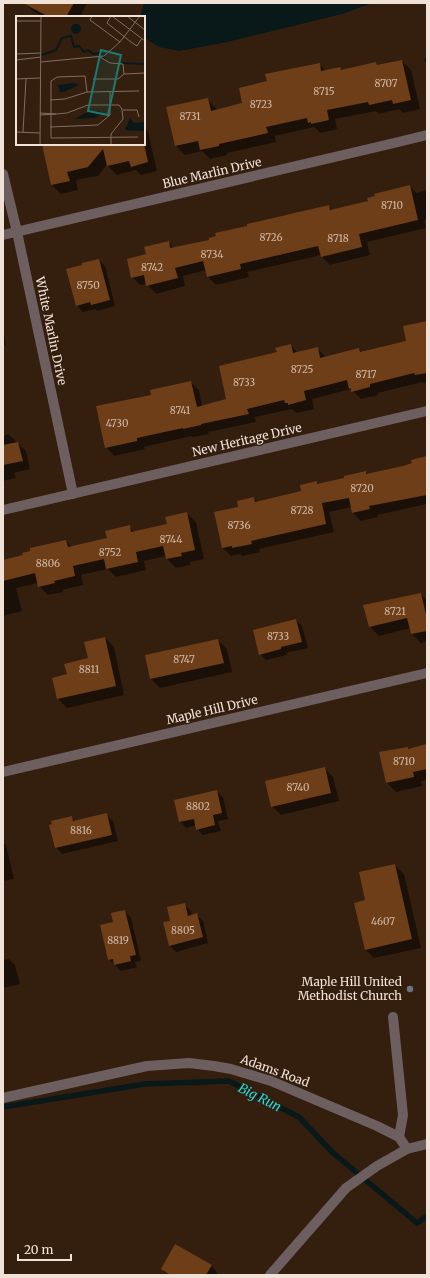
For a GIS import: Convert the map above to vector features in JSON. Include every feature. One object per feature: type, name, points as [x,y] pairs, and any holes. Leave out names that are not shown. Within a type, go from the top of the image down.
[{"type":"street","name":"Blue Marlin Drive","points":[[3,235],[427,134]]},
{"type":"street","name":"White Marlin Drive","points":[[3,174],[17,232],[73,494]]},
{"type":"street","name":"New Heritage Drive","points":[[3,510],[427,411]]},
{"type":"street","name":"Maple Hill Drive","points":[[3,772],[427,673]]},
{"type":"street","points":[[393,1017],[403,1115],[399,1137]]},
{"type":"street","name":"Adams Road","points":[[3,1098],[147,1066],[189,1063],[231,1069],[271,1081],[377,1126],[399,1137],[407,1149]]},
{"type":"street","points":[[270,1275],[346,1188],[376,1166],[407,1149],[427,1144]]},
{"type":"shaded area","points":[[144,3],[372,3],[342,14],[227,42],[179,51],[159,47],[145,38],[145,16],[140,16]]},
{"type":"building","points":[[23,3],[74,3],[67,16],[47,16]]},
{"type":"building","points":[[402,60],[411,100],[393,104],[392,100],[369,105],[368,102],[327,110],[329,120],[311,124],[311,122],[308,123],[307,118],[266,127],[268,133],[219,144],[219,146],[200,150],[198,141],[175,146],[166,107],[208,98],[211,111],[242,103],[239,88],[267,81],[265,74],[320,63],[321,71],[340,67],[341,70],[376,62],[377,65]]},
{"type":"building","points":[[42,145],[144,145],[148,162],[131,167],[129,161],[107,166],[103,149],[88,167],[67,172],[70,181],[51,185]]},
{"type":"building","points":[[410,185],[418,220],[359,234],[362,247],[321,257],[318,246],[240,264],[241,269],[207,277],[203,261],[175,268],[178,278],[146,286],[144,275],[131,278],[127,259],[146,254],[144,247],[169,241],[170,248],[209,240],[209,238],[216,236],[215,233],[247,226],[247,224],[329,205],[330,210],[368,201],[367,198],[375,196],[374,194]]},
{"type":"building","points":[[99,259],[110,300],[91,305],[90,302],[76,306],[66,269]]},
{"type":"building","points":[[427,321],[427,373],[415,375],[414,373],[370,384],[370,387],[351,392],[351,388],[349,389],[347,380],[304,391],[306,400],[288,405],[288,403],[285,403],[284,400],[247,409],[249,414],[137,438],[137,441],[105,448],[96,406],[151,395],[150,390],[191,381],[197,407],[226,399],[219,366],[277,352],[275,348],[291,344],[293,353],[318,347],[320,358],[359,348],[360,352],[406,341],[403,326]]},
{"type":"building","points":[[18,442],[23,461],[3,465],[3,445]]},
{"type":"building","points":[[427,456],[427,495],[369,506],[370,509],[352,513],[349,498],[322,503],[326,524],[251,541],[252,544],[232,548],[232,546],[222,548],[214,512],[238,507],[237,501],[254,497],[255,502],[301,491],[300,485],[317,481],[317,484],[366,471],[366,474],[403,466],[412,463],[411,460]]},
{"type":"building","points":[[187,512],[195,550],[181,553],[182,556],[166,559],[163,546],[136,552],[138,562],[106,569],[104,559],[73,566],[75,576],[38,587],[35,573],[3,581],[3,560],[23,555],[22,553],[30,551],[30,548],[66,540],[68,547],[107,538],[105,531],[130,525],[131,532],[167,524],[165,517]]},
{"type":"building","points":[[421,593],[427,619],[427,631],[411,634],[407,618],[369,627],[363,605]]},
{"type":"building","points":[[296,619],[302,642],[281,647],[281,649],[259,655],[253,630]]},
{"type":"building","points":[[105,637],[116,686],[57,699],[52,678],[67,674],[64,664],[88,658],[84,642]]},
{"type":"building","points":[[218,639],[224,663],[150,679],[145,655]]},
{"type":"building","points":[[427,744],[427,769],[413,772],[414,777],[386,783],[379,752],[408,747],[408,749]]},
{"type":"building","points":[[325,767],[331,793],[271,807],[265,781]]},
{"type":"building","points":[[217,790],[222,813],[213,815],[215,825],[196,830],[194,819],[179,822],[174,800]]},
{"type":"building","points":[[107,813],[112,835],[55,848],[49,825],[52,824],[51,821],[72,816],[73,821]]},
{"type":"building","points":[[395,864],[412,939],[365,950],[354,903],[365,900],[359,872]]},
{"type":"building","points":[[185,903],[188,916],[197,913],[203,937],[169,946],[163,922],[170,921],[167,907]]},
{"type":"building","points":[[125,910],[136,955],[130,956],[131,961],[114,965],[113,959],[108,960],[100,925],[113,922],[111,913]]},
{"type":"building","points":[[175,1244],[212,1265],[206,1275],[170,1275],[161,1269]]},
{"type":"waterway","name":"Big Run","points":[[3,1107],[145,1084],[229,1081],[299,1117],[332,1152],[417,1223],[427,1216]]},
{"type":"place","name":"Maple Hill United Methodist Church","points":[[410,989]]}]
